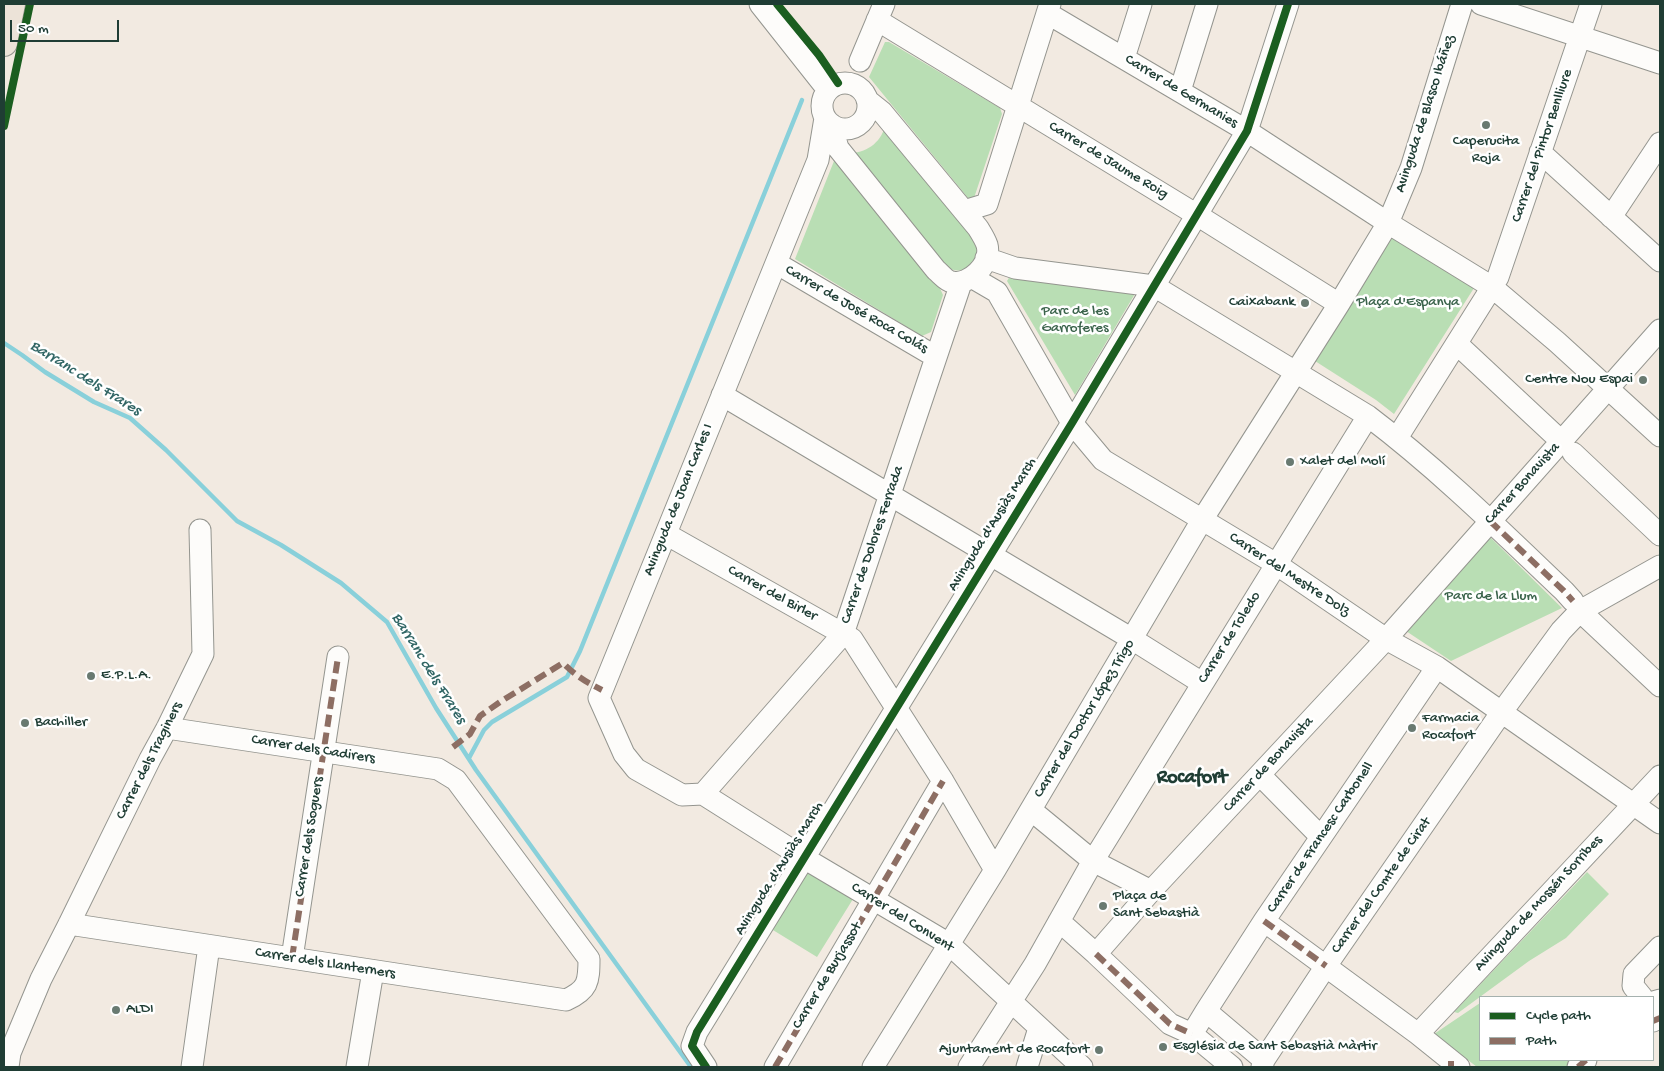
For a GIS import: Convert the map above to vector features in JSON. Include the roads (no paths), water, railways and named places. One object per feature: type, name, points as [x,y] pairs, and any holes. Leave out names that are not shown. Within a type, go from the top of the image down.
[{"type":"main road","points":[[4,43],[12,4]]},
{"type":"street","points":[[760,4],[835,86]]},
{"type":"street","points":[[1124,58],[1141,4]]},
{"type":"street","points":[[1180,91],[1207,4]]},
{"type":"street","name":"Avinguda d'Ausiàs March","points":[[706,1067],[692,1046],[697,1032],[1072,423],[1247,131],[1288,4]]},
{"type":"street","name":"Avinguda de Blasco Ibáñez","points":[[1388,223],[1411,168],[1462,4]]},
{"type":"street","points":[[1481,4],[1660,63]]},
{"type":"street","name":"Carrer del Pintor Benlliure","points":[[1492,287],[1498,277],[1591,4]]},
{"type":"street","points":[[964,211],[987,204],[1049,8]]},
{"type":"street","name":"Carrer de Germanies","points":[[1049,8],[1124,58],[1247,131],[1388,223]]},
{"type":"street","points":[[860,61],[868,110],[864,118],[855,126],[831,129],[823,114],[822,102],[824,94],[835,86],[860,61],[880,12]]},
{"type":"street","name":"Carrer de Jaume Roig","points":[[880,12],[1018,107],[1197,215],[1339,304]]},
{"type":"street","points":[[835,86],[851,83],[858,87],[882,112],[978,228],[988,246],[986,258],[1015,268],[1154,286],[1368,416],[1397,438],[1490,521],[1660,686]]},
{"type":"street","name":"Avinguda de Joan Carles I","points":[[703,794],[682,794],[636,769],[624,754],[599,698],[831,129]]},
{"type":"street","name":"Carrer del Mestre Dolz","points":[[831,129],[853,168],[936,270],[949,282],[967,281],[996,292],[1072,423],[1103,460],[1276,564],[1386,639],[1437,667],[1660,823]]},
{"type":"street","points":[[1611,217],[1660,143]]},
{"type":"street","points":[[1540,152],[1660,261]]},
{"type":"street","points":[[1296,371],[1388,223],[1492,287],[1558,342],[1660,436]]},
{"type":"street","name":"Carrer de Dolores Ferrada","points":[[703,794],[843,634],[936,357],[967,281],[981,269],[986,258]]},
{"type":"street","name":"Carrer de José Roca Colás","points":[[776,264],[936,357]]},
{"type":"street","points":[[1397,438],[1492,287]]},
{"type":"street","name":"Carrer Bonavista","points":[[1386,639],[1490,521],[1567,447],[1608,388],[1660,330]]},
{"type":"street","points":[[1457,344],[1660,535]]},
{"type":"street","name":"Carrer del Doctor López Trigo","points":[[874,1067],[1031,810],[1202,520],[1296,371]]},
{"type":"street","points":[[722,395],[889,496],[1132,638],[1202,682]]},
{"type":"street","name":"Carrer de Toledo","points":[[1092,861],[1368,416]]},
{"type":"street","name":"Carrer dels Traginers","points":[[40,980],[203,654],[200,530]]},
{"type":"street","name":"Carrer del Birler","points":[[666,534],[852,639],[943,781],[995,870]]},
{"type":"street","name":"Carrer del Comte de Cirat","points":[[1263,1064],[1326,966],[1501,713],[1561,631],[1576,606],[1660,566]]},
{"type":"street","name":"Carrer de Bonavista","points":[[1151,891],[1386,639]]},
{"type":"street","name":"Carrer dels Soguers","points":[[292,958],[338,657]]},
{"type":"street","name":"Carrer de Francesc Carbonell","points":[[1192,1034],[1264,921],[1437,667]]},
{"type":"street","name":"Carrer dels Cadirers","points":[[167,728],[438,769],[456,780],[589,959],[589,977],[580,994]]},
{"type":"street","points":[[1260,775],[1321,837]]},
{"type":"street","name":"Avinguda de Mossén Sorribes","points":[[1418,1034],[1660,776]]},
{"type":"street","name":"Carrer de Burjassot","points":[[775,1067],[943,781]]},
{"type":"street","name":"Carrer del Convent","points":[[703,794],[803,858],[874,898],[949,944],[1082,1067]]},
{"type":"street","points":[[1031,810],[1092,861],[1151,891],[1096,954]]},
{"type":"street","points":[[969,1067],[1012,1001],[1092,861]]},
{"type":"street","points":[[1059,921],[1170,1024],[1192,1034],[1232,1067]]},
{"type":"street","points":[[1264,921],[1418,1034],[1454,1065]]},
{"type":"street","name":"Carrer dels Llanterners","points":[[69,924],[566,1000],[580,994]]},
{"type":"street","points":[[192,1067],[209,946]]},
{"type":"street","points":[[1641,996],[1633,986],[1634,974],[1660,946]]},
{"type":"street","points":[[358,1067],[372,971]]},
{"type":"street","points":[[4,1035],[40,980]]},
{"type":"street","points":[[8,1067],[10,1053],[40,980]]},
{"type":"street","points":[[1206,1011],[1263,1064]]},
{"type":"street","points":[[1027,1067],[1039,1028]]},
{"type":"waterway","points":[[469,758],[484,730],[492,722],[567,677],[580,651],[802,100]]},
{"type":"waterway","name":"Barranc dels Frares","points":[[4,343],[45,372],[94,402],[130,418],[166,450],[237,521],[281,545],[341,583],[387,622],[436,708],[476,770],[691,1067]]},
{"type":"place","name":"Caperucita Roja","points":[[1486,125]]},
{"type":"place","name":"Caixabank","points":[[1305,303]]},
{"type":"place","name":"Centre Nou Espai","points":[[1643,380]]},
{"type":"place","name":"Xalet del Molí","points":[[1290,462]]},
{"type":"place","name":"E.P.L.A.","points":[[91,676]]},
{"type":"place","name":"Bachiller","points":[[25,723]]},
{"type":"place","name":"Farmacia Rocafort","points":[[1412,728]]},
{"type":"place","name":"Plaça de Sant Sebastià","points":[[1103,906]]},
{"type":"place","name":"ALDI","points":[[116,1010]]},
{"type":"place","name":"Església de Sant Sebastià Màrtir","points":[[1163,1047]]},
{"type":"place","name":"Ajuntament de Rocafort","points":[[1099,1050]]},
{"type":"district","name":"Rocafort","points":[[1192,779]]},
{"type":"park label","name":"Plaça d'Espanya","points":[[1408,303]]},
{"type":"park label","name":"Parc de les Garroferes","points":[[1075,320]]},
{"type":"park label","name":"Parc de la Llum","points":[[1491,597]]}]
